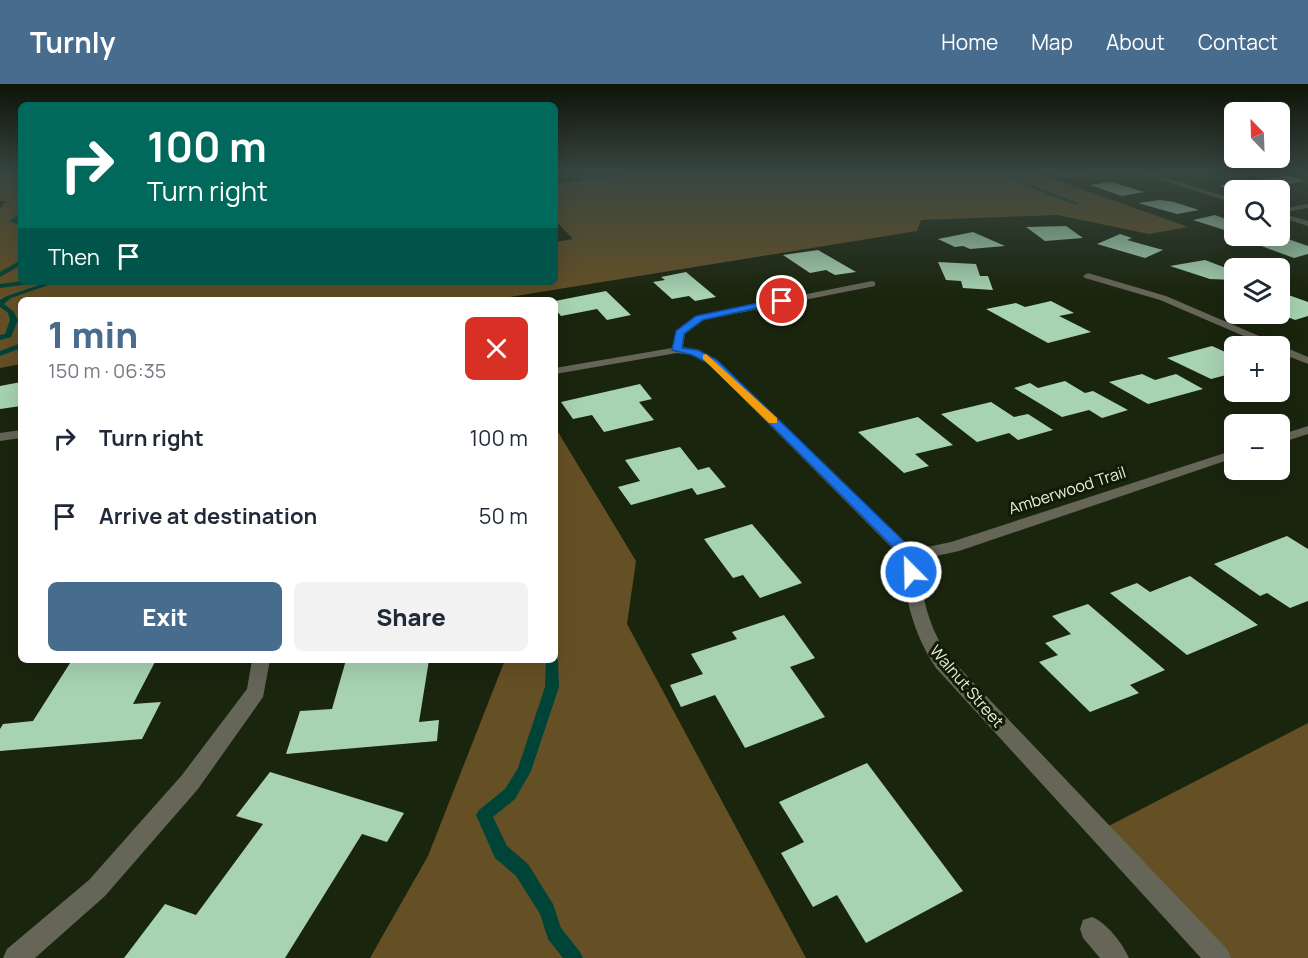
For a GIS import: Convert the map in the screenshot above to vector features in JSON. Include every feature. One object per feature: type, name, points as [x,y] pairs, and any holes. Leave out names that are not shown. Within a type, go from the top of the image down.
[{"type":"street","points":[[1290,217],[1308,224]]},
{"type":"street","points":[[1088,276],[1163,298],[1252,336]]},
{"type":"street","points":[[677,350],[680,333],[700,318],[872,284]]},
{"type":"street","points":[[558,370],[657,351],[695,352],[713,362],[910,556]]},
{"type":"street","points":[[1290,353],[1308,361]]},
{"type":"street","points":[[1290,436],[1308,430]]},
{"type":"street","points":[[0,437],[18,434]]},
{"type":"street","name":"Amberwood Trail","points":[[910,556],[953,547],[1224,457]]},
{"type":"street","name":"Walnut Street","points":[[910,556],[914,606],[930,646],[943,663],[1218,958]]},
{"type":"street","points":[[16,958],[97,888],[190,782],[256,691],[261,663]]},
{"type":"street","points":[[1092,929],[1116,958]]},
{"type":"shaded area","points":[[0,213],[18,213],[18,285],[558,285],[558,242],[573,239],[558,223],[558,213],[1148,213],[1188,227],[1149,234],[1057,215],[921,220],[917,231],[510,297],[18,297],[18,365],[0,368]]},
{"type":"shaded area","points":[[558,432],[636,561],[627,624],[806,958],[370,958],[428,856],[504,663],[558,663]]},
{"type":"shaded area","points":[[1308,723],[1308,958],[1218,958],[1099,831]]},
{"type":"building","points":[[1215,215],[1224,218],[1224,230],[1193,220]]},
{"type":"building","points":[[1066,226],[1083,238],[1045,241],[1026,227]]},
{"type":"building","points":[[973,232],[1005,246],[970,249],[963,246],[955,247],[938,239]]},
{"type":"building","points":[[1120,234],[1132,238],[1127,240],[1163,250],[1145,258],[1097,244]]},
{"type":"building","points":[[1290,240],[1308,246],[1308,254],[1294,258],[1261,246],[1290,246]]},
{"type":"building","points":[[818,250],[856,272],[835,275],[826,270],[810,273],[783,255]]},
{"type":"building","points":[[1205,260],[1224,267],[1224,280],[1210,279],[1170,266]]},
{"type":"building","points":[[938,262],[976,264],[980,276],[988,276],[993,290],[963,288],[961,281],[946,280]]},
{"type":"building","points":[[686,272],[716,297],[695,301],[689,296],[672,299],[653,282],[665,280],[661,277]]},
{"type":"building","points":[[606,291],[631,315],[607,320],[597,309],[561,316],[558,312],[558,300]]},
{"type":"building","points":[[1290,296],[1308,302],[1308,316],[1295,320],[1290,318]]},
{"type":"building","points":[[1051,301],[1074,313],[1059,316],[1091,332],[1048,343],[986,309],[1016,303],[1025,307]]},
{"type":"building","points":[[1212,346],[1224,351],[1224,376],[1211,379],[1167,358]]},
{"type":"building","points":[[1142,374],[1155,380],[1176,374],[1203,389],[1148,404],[1109,382]]},
{"type":"building","points":[[1065,381],[1085,393],[1093,391],[1128,410],[1102,418],[1089,410],[1062,417],[1014,388],[1030,383],[1038,388]]},
{"type":"building","points":[[18,383],[18,406],[0,409],[0,386]]},
{"type":"building","points":[[640,384],[652,399],[639,402],[654,420],[604,432],[592,415],[573,419],[561,402]]},
{"type":"building","points":[[991,402],[1014,417],[1028,414],[1053,430],[1018,440],[1009,433],[977,442],[941,414]]},
{"type":"building","points":[[918,417],[953,445],[915,454],[929,466],[904,473],[858,432]]},
{"type":"building","points":[[680,447],[698,470],[709,467],[726,487],[697,495],[692,488],[631,505],[618,487],[640,481],[625,460]]},
{"type":"building","points":[[752,524],[802,583],[760,598],[743,575],[733,578],[704,539]]},
{"type":"building","points":[[1287,536],[1308,549],[1308,601],[1290,608],[1267,593],[1260,596],[1214,564]]},
{"type":"building","points":[[1190,576],[1258,625],[1187,655],[1110,593],[1137,583],[1150,592]]},
{"type":"building","points":[[1088,604],[1165,670],[1130,685],[1139,693],[1090,712],[1039,662],[1058,655],[1045,643],[1071,634],[1052,616]]},
{"type":"building","points":[[784,615],[815,658],[790,667],[825,717],[745,748],[715,695],[681,707],[670,685],[703,674],[691,654],[737,639],[732,632]]},
{"type":"building","points":[[70,663],[154,663],[133,704],[161,702],[142,739],[0,751],[0,729],[3,724],[33,721]]},
{"type":"building","points":[[345,663],[429,663],[419,722],[439,720],[437,741],[286,754],[300,711],[332,709]]},
{"type":"building","points":[[867,763],[963,891],[866,943],[837,895],[813,907],[781,853],[804,842],[779,802]]},
{"type":"building","points":[[270,772],[404,813],[387,842],[362,834],[285,958],[124,958],[165,904],[196,915],[263,824],[236,816]]},
{"type":"waterway","points":[[18,217],[12,221],[18,222]]},
{"type":"waterway","points":[[0,275],[18,264]]},
{"type":"waterway","points":[[0,286],[18,284]]},
{"type":"waterway","points":[[0,303],[9,297],[45,285]]},
{"type":"waterway","points":[[0,304],[11,312],[14,320],[8,335],[0,338]]},
{"type":"waterway","points":[[0,354],[18,346]]},
{"type":"waterway","points":[[552,663],[552,687],[524,771],[510,794],[484,815],[501,852],[522,870],[547,910],[554,933],[574,958]]},
{"type":"slow traffic","points":[[706,357],[773,420]]},
{"type":"route","points":[[782,301],[714,313],[700,318],[680,333],[677,350],[695,352],[713,362],[910,556],[911,572]]}]
